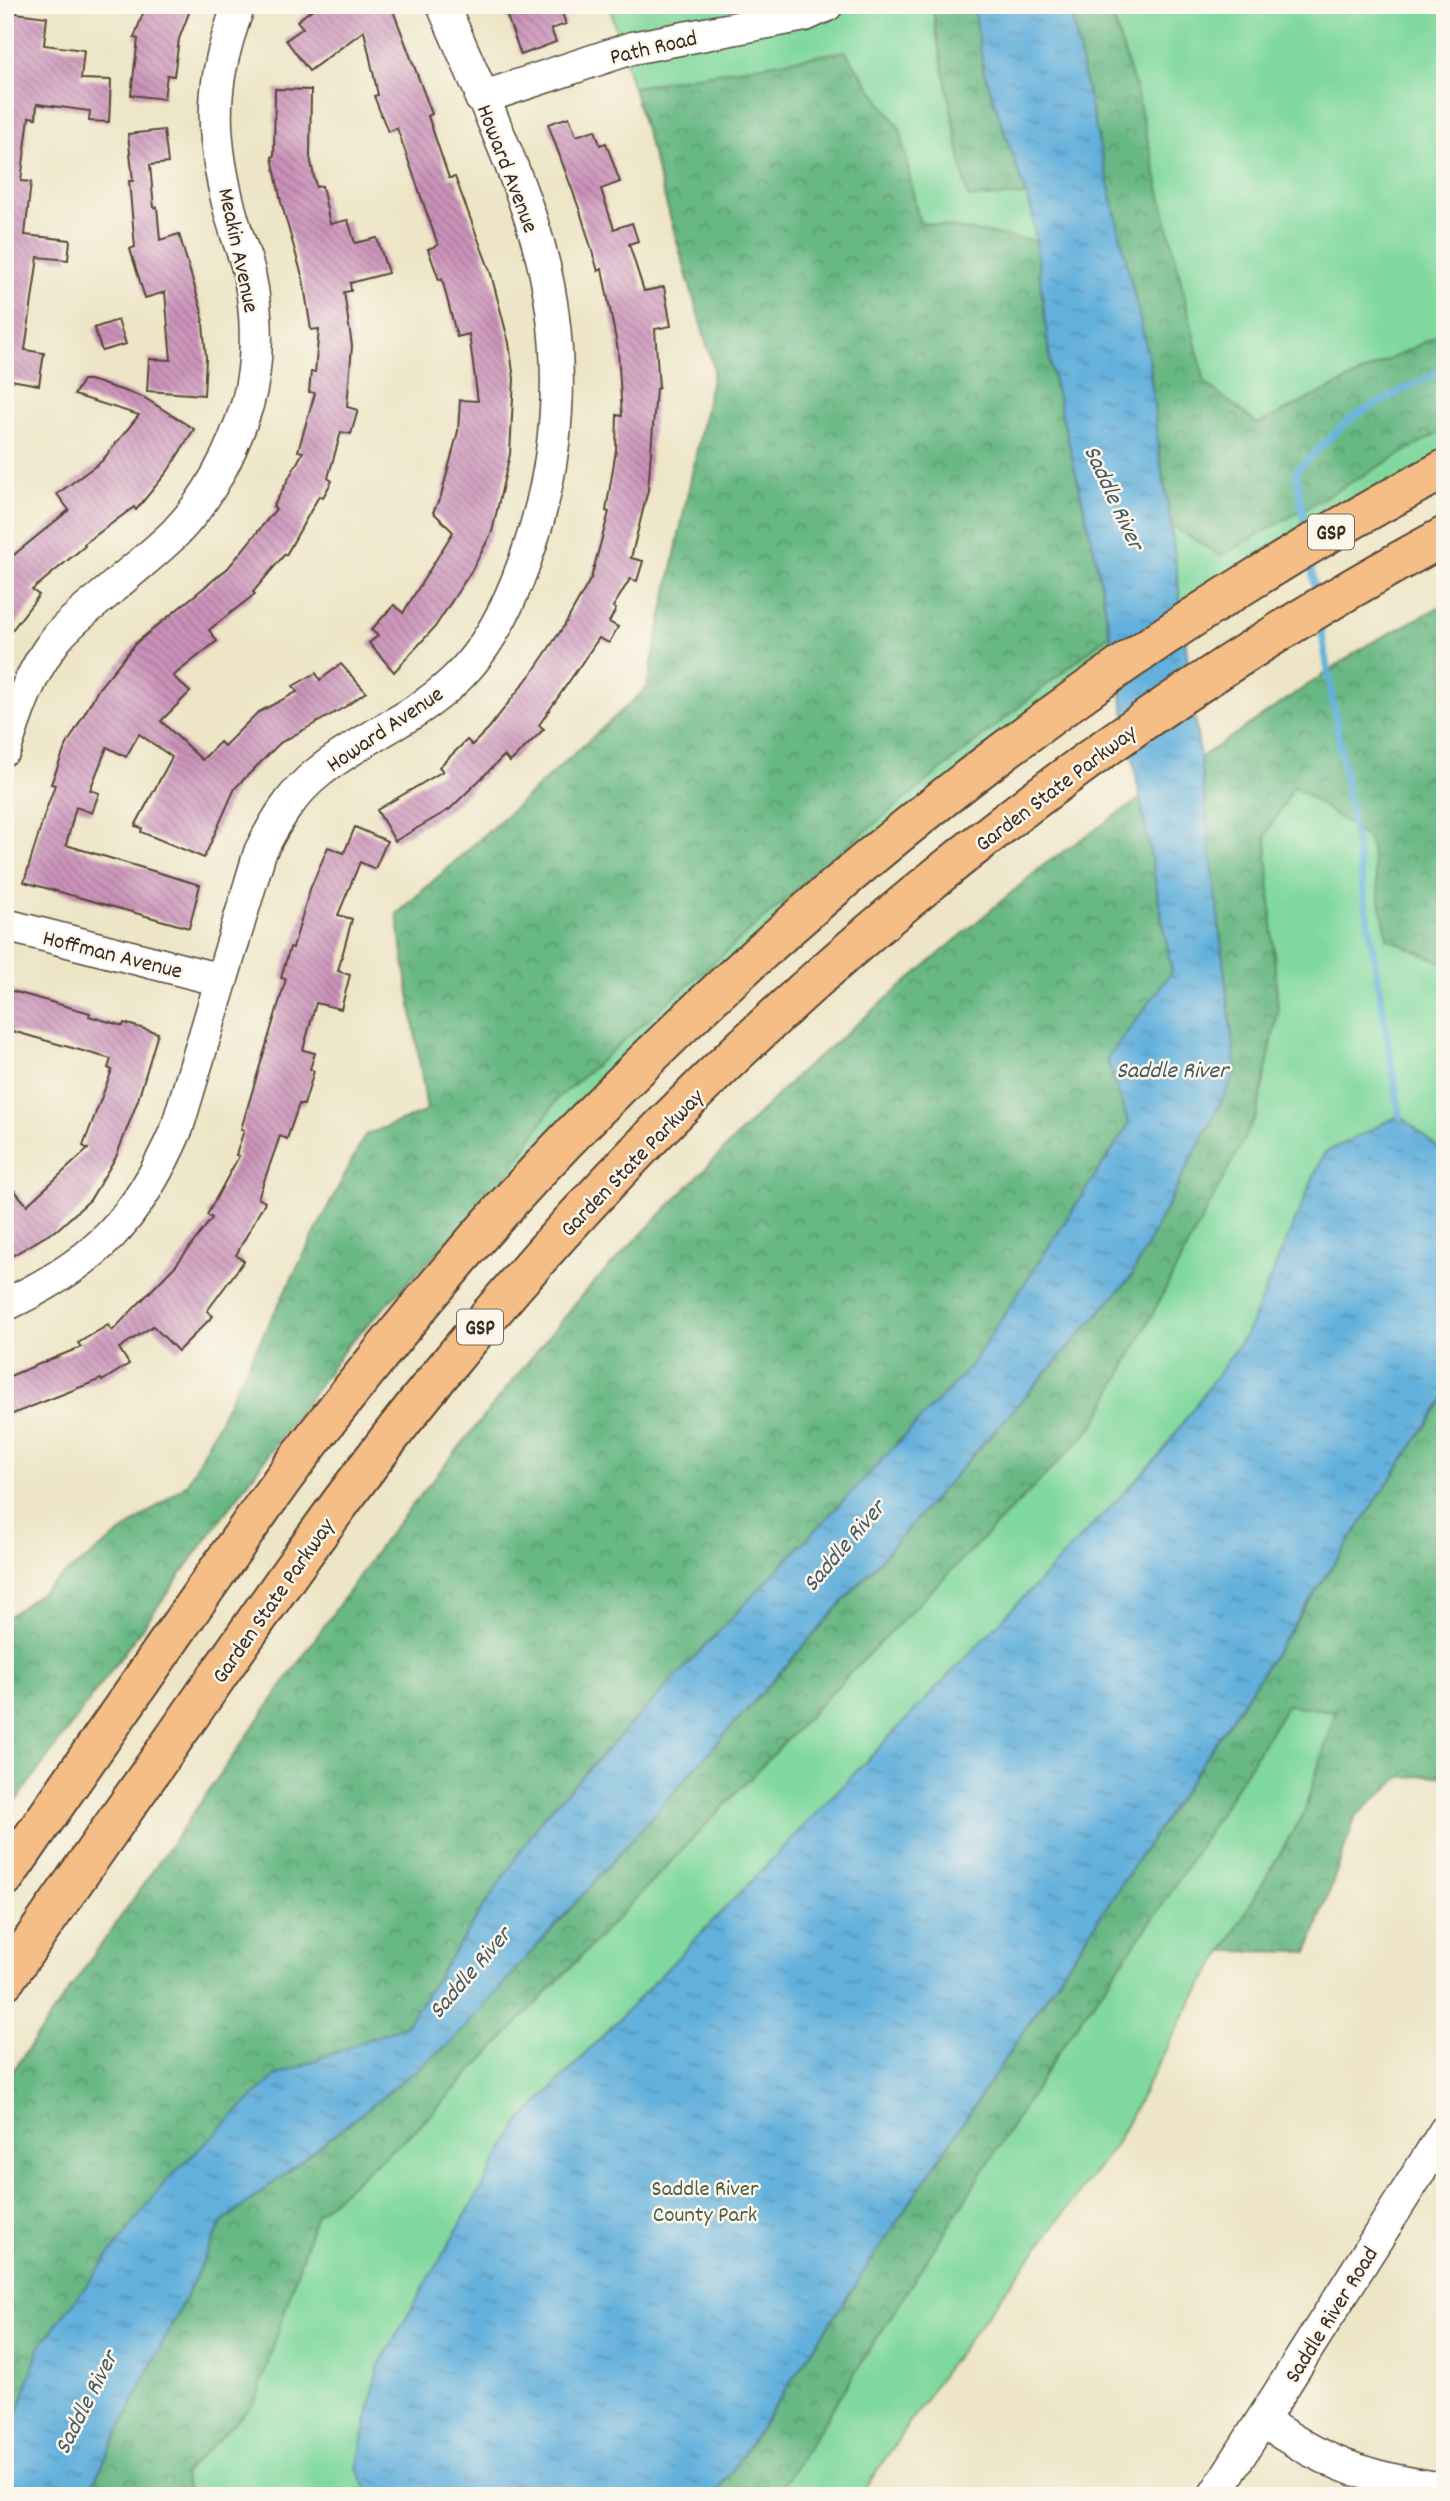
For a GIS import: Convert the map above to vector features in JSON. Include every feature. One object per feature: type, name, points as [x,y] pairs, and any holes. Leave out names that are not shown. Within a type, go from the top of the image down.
[{"type":"highway","name":"GSP","points":[[5,1877],[249,1525],[401,1329],[495,1219],[598,1108],[679,1028],[875,853],[1060,710],[1295,553],[1445,468]]},
{"type":"highway","name":"Garden State Parkway","points":[[5,1980],[289,1573],[366,1468],[532,1265],[622,1168],[811,985],[906,903],[1067,774],[1225,667],[1328,603],[1445,536]]},
{"type":"street","name":"Meakin Avenue","points":[[5,749],[21,698],[44,656],[58,637],[89,607],[175,533],[200,503],[219,474],[236,438],[248,401],[254,362],[255,317],[249,274],[235,228],[217,142],[215,105],[218,69],[239,5]]},
{"type":"street","name":"Howard Avenue","points":[[5,1305],[41,1288],[80,1263],[110,1237],[139,1202],[160,1167],[177,1128],[260,852],[274,824],[294,796],[318,772],[429,703],[456,680],[479,653],[499,620],[522,571],[541,512],[552,460],[558,397],[556,344],[548,282],[532,222],[443,5]]},
{"type":"street","name":"Path Road","points":[[481,97],[632,48],[805,15],[827,5]]},
{"type":"street","name":"Hoffman Avenue","points":[[5,925],[221,980]]},
{"type":"street","name":"Saddle River Road","points":[[1214,2496],[1445,2131]]},
{"type":"street","points":[[1263,2422],[1315,2453],[1357,2471],[1402,2483],[1445,2489]]},
{"type":"green space","points":[[609,5],[1445,5],[1445,460],[1270,547],[1064,685],[501,1185],[397,914],[647,688],[714,369]]},
{"type":"green space","points":[[933,5],[974,5],[983,68],[1026,195],[968,198]]},
{"type":"green space","points":[[1070,5],[1109,5],[1136,90],[1205,383],[1258,424],[1445,332],[1445,429],[1221,556],[1171,525],[1159,453],[1149,359],[1088,96]]},
{"type":"green space","points":[[845,51],[900,129],[919,222],[1036,241],[1051,368],[1097,563],[1110,634],[847,846],[558,1098],[501,1185],[348,1345],[5,1816],[5,1619],[187,1484],[365,1135],[427,1111],[397,914],[647,688],[714,369],[633,87]]},
{"type":"green space","points":[[1445,604],[1445,964],[1387,938],[1369,839],[1294,786],[1266,835],[1278,1012],[1257,1114],[1094,1426],[852,1671],[418,2128],[316,2214],[255,2403],[183,2474],[189,2493],[187,2496],[87,2496],[222,2223],[452,2042],[1131,1277],[1236,1072],[1200,758],[1367,645]]},
{"type":"green space","name":"Saddle River County Park","points":[[1290,698],[1445,886],[1445,1595],[1184,2015],[1116,2144],[940,2377],[860,2496],[87,2496],[452,2042],[1131,1277],[1236,1072],[1200,758]]},
{"type":"green space","points":[[1140,799],[1172,972],[1107,1059],[1129,1124],[970,1367],[543,1817],[406,2025],[275,2076],[40,2346],[5,2452],[5,2082],[385,1539],[582,1295],[796,1076],[1045,864]]},
{"type":"green space","points":[[1445,1397],[1445,1775],[1401,1777],[1356,1816],[1308,1952],[1223,1951],[1304,1812],[1336,1711],[1287,1705],[1161,1908],[1069,2036],[777,2496],[715,2496]]},
{"type":"water","name":"Saddle River","points":[[974,5],[1070,5],[1088,96],[1149,359],[1200,758],[1236,1072],[1131,1277],[452,2042],[222,2223],[87,2496],[5,2496],[5,2452],[40,2346],[166,2181],[275,2076],[406,2025],[543,1817],[970,1367],[1129,1124],[1107,1059],[1172,972],[1097,563],[1051,368],[1032,212],[983,68]]},
{"type":"water","points":[[1400,1115],[1445,1154],[1445,1397],[715,2496],[371,2496],[357,2469],[378,2367],[518,2124],[1159,1456],[1247,1333],[1324,1153]]},
{"type":"building","points":[[146,5],[192,5],[179,39],[174,76],[167,75],[164,99],[131,95],[138,39],[134,38]]},
{"type":"building","points":[[318,5],[391,5],[432,114],[428,116],[449,178],[455,177],[491,274],[509,343],[514,379],[510,454],[492,532],[472,570],[435,627],[394,672],[369,643],[378,636],[371,630],[394,605],[403,613],[453,532],[433,512],[441,496],[458,431],[460,400],[478,401],[469,334],[457,337],[442,279],[439,280],[428,249],[438,245],[397,128],[388,132],[374,96],[378,95],[364,31],[309,71],[286,40],[303,28],[297,21]]},
{"type":"building","points":[[503,5],[559,5],[566,24],[551,29],[556,42],[521,55]]},
{"type":"building","points":[[8,12],[47,17],[44,45],[84,50],[81,79],[111,80],[109,122],[89,121],[90,111],[37,104],[36,118],[29,117],[21,181],[31,182],[25,235],[70,240],[68,260],[38,257],[25,350],[44,353],[39,385],[5,379],[5,36]]},
{"type":"building","points":[[275,89],[311,90],[310,157],[316,187],[322,186],[330,224],[348,220],[355,243],[377,238],[388,273],[350,283],[351,291],[344,292],[352,346],[347,407],[358,410],[351,434],[341,432],[328,478],[332,481],[323,497],[319,496],[286,555],[253,592],[255,594],[209,630],[217,641],[173,676],[190,692],[161,721],[202,760],[220,742],[224,746],[257,713],[297,692],[293,686],[316,673],[320,680],[341,664],[366,692],[345,707],[280,743],[235,788],[204,858],[141,832],[142,828],[135,826],[172,757],[139,734],[126,757],[107,747],[90,790],[99,793],[92,813],[76,807],[66,845],[200,885],[189,928],[24,882],[55,785],[51,784],[65,748],[99,688],[136,643],[228,568],[276,509],[273,507],[303,452],[298,451],[315,393],[309,392],[311,372],[315,372],[319,329],[311,330],[303,279],[281,202],[272,157]]},
{"type":"building","points":[[569,117],[576,136],[595,130],[600,145],[606,143],[620,182],[601,189],[614,229],[632,223],[638,241],[629,244],[644,291],[664,287],[671,326],[655,329],[659,388],[656,389],[648,490],[631,558],[643,561],[637,581],[630,579],[613,607],[616,609],[609,622],[618,627],[609,643],[599,638],[539,725],[544,729],[510,762],[504,756],[450,809],[395,841],[377,810],[443,771],[439,767],[467,740],[472,745],[488,729],[534,670],[564,626],[591,578],[609,512],[606,511],[616,450],[617,415],[622,416],[618,350],[602,269],[598,271],[580,211],[548,124]]},
{"type":"building","points":[[164,130],[168,163],[150,165],[154,208],[157,207],[160,240],[179,234],[202,312],[206,358],[204,395],[147,391],[149,359],[171,360],[165,292],[145,298],[130,249],[135,247],[128,134]]},
{"type":"building","points":[[118,320],[126,344],[102,351],[94,328]]},
{"type":"building","points":[[83,380],[143,397],[194,429],[168,471],[136,510],[134,507],[84,544],[85,546],[32,590],[39,595],[5,639],[5,562],[69,510],[57,494],[102,461],[139,415],[74,395]]},
{"type":"building","points":[[355,827],[387,841],[375,869],[360,862],[338,915],[352,919],[338,971],[350,975],[341,1009],[316,1003],[303,1050],[315,1053],[310,1069],[314,1071],[304,1105],[299,1104],[287,1139],[280,1136],[258,1198],[265,1202],[236,1255],[244,1261],[207,1311],[213,1316],[178,1351],[153,1326],[119,1348],[129,1364],[102,1381],[101,1379],[5,1417],[5,1378],[81,1347],[78,1343],[108,1325],[112,1331],[176,1265],[212,1218],[207,1215],[239,1156],[236,1155],[244,1130],[241,1129],[286,979],[281,978],[290,947],[293,948],[310,889],[328,847],[344,853]]},
{"type":"building","points":[[5,989],[90,1013],[89,1016],[123,1026],[124,1023],[158,1033],[138,1100],[116,1157],[90,1200],[58,1229],[5,1260],[5,1180],[27,1205],[88,1149],[83,1146],[112,1070],[108,1068],[111,1059],[5,1029]]},
{"type":"waterway","points":[[1306,534],[1296,471],[1351,418],[1445,368]]},
{"type":"waterway","points":[[1310,560],[1316,596]]},
{"type":"waterway","points":[[1320,622],[1400,1115]]}]
